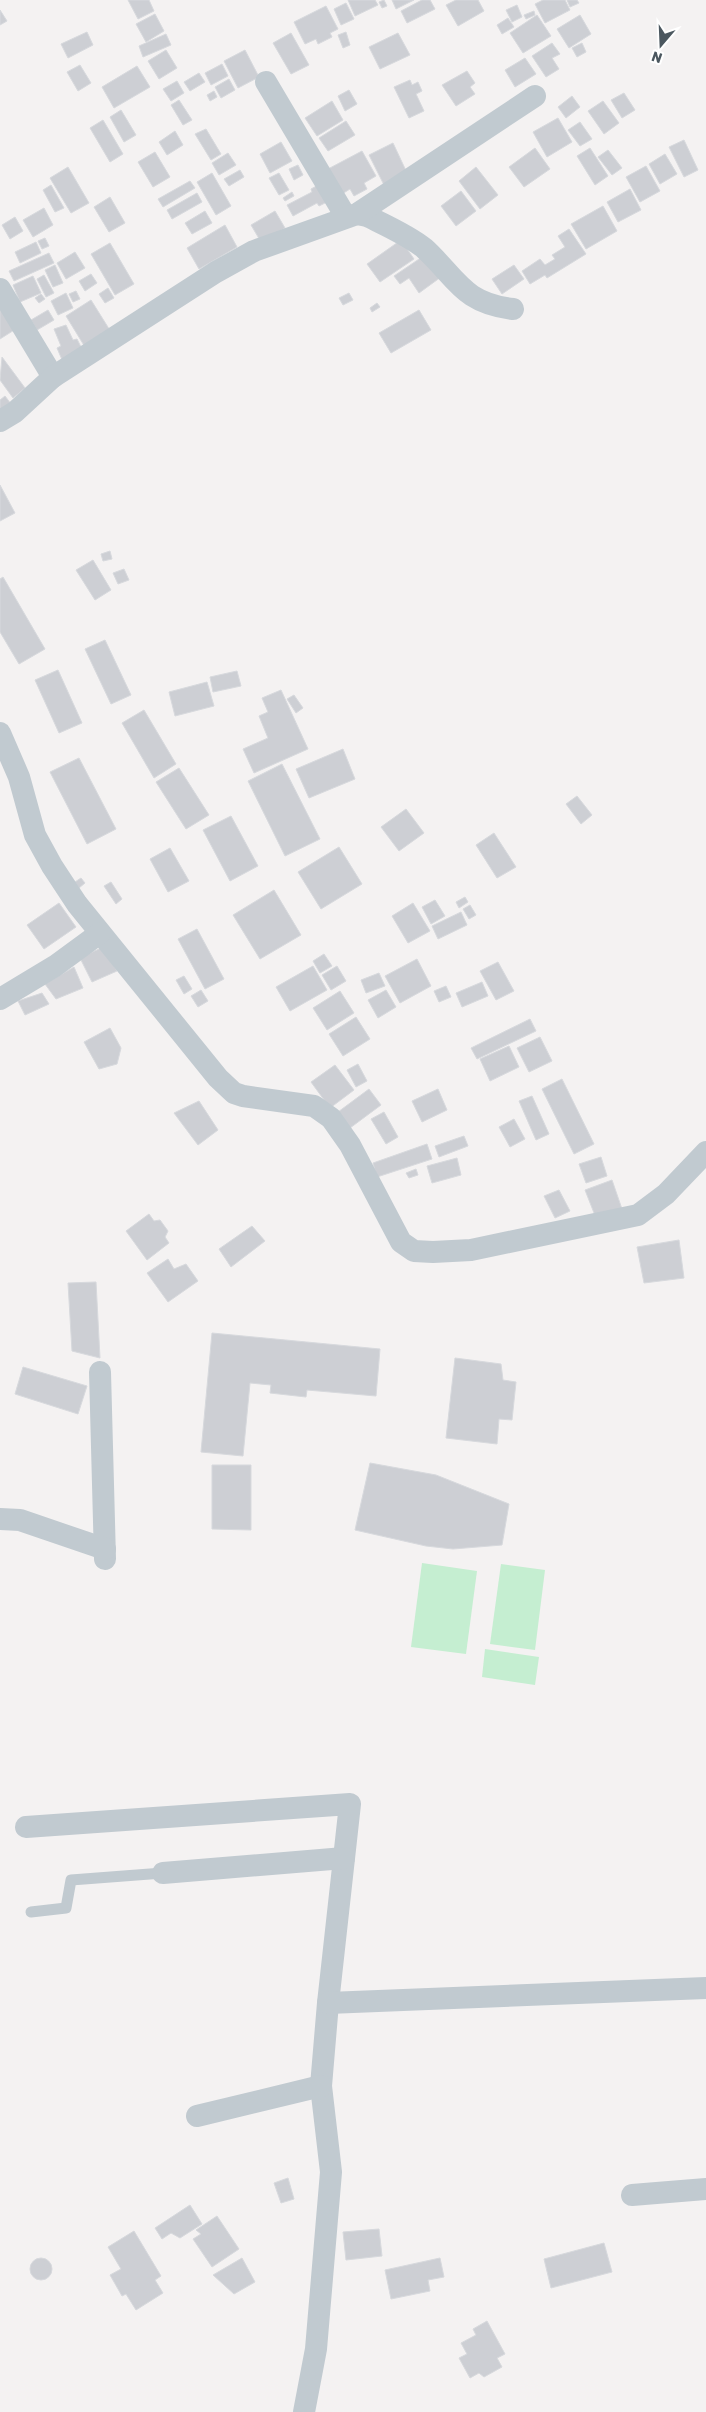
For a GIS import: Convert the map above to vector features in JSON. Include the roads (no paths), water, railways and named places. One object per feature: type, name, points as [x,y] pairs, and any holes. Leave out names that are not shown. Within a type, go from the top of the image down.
[{"type":"street","points":[[266,82],[351,216]]},
{"type":"street","points":[[0,421],[15,412],[53,377],[171,300],[239,260],[308,230],[351,216],[535,96]]},
{"type":"street","points":[[351,216],[367,216],[423,248],[459,288],[479,301],[494,307],[513,309]]},
{"type":"street","points":[[0,289],[53,377]]},
{"type":"street","points":[[0,733],[19,777],[35,835],[77,904],[100,933],[212,1071],[234,1092],[243,1096],[314,1106],[331,1118],[350,1145],[401,1242],[414,1251],[471,1250],[638,1215],[666,1194],[706,1152]]},
{"type":"street","points":[[0,999],[55,966],[100,933]]},
{"type":"street","points":[[0,1519],[20,1520],[105,1554],[100,1372]]},
{"type":"street","points":[[26,1827],[350,1804],[328,2003],[321,2086],[331,2172],[316,2349],[304,2412]]},
{"type":"street","points":[[163,1874],[344,1858]]},
{"type":"street","points":[[328,2003],[706,1988]]},
{"type":"street","points":[[197,2116],[321,2086]]},
{"type":"street","points":[[632,2195],[706,2189]]},
{"type":"lane","points":[[31,1912],[66,1908],[71,1880],[163,1874]]}]
